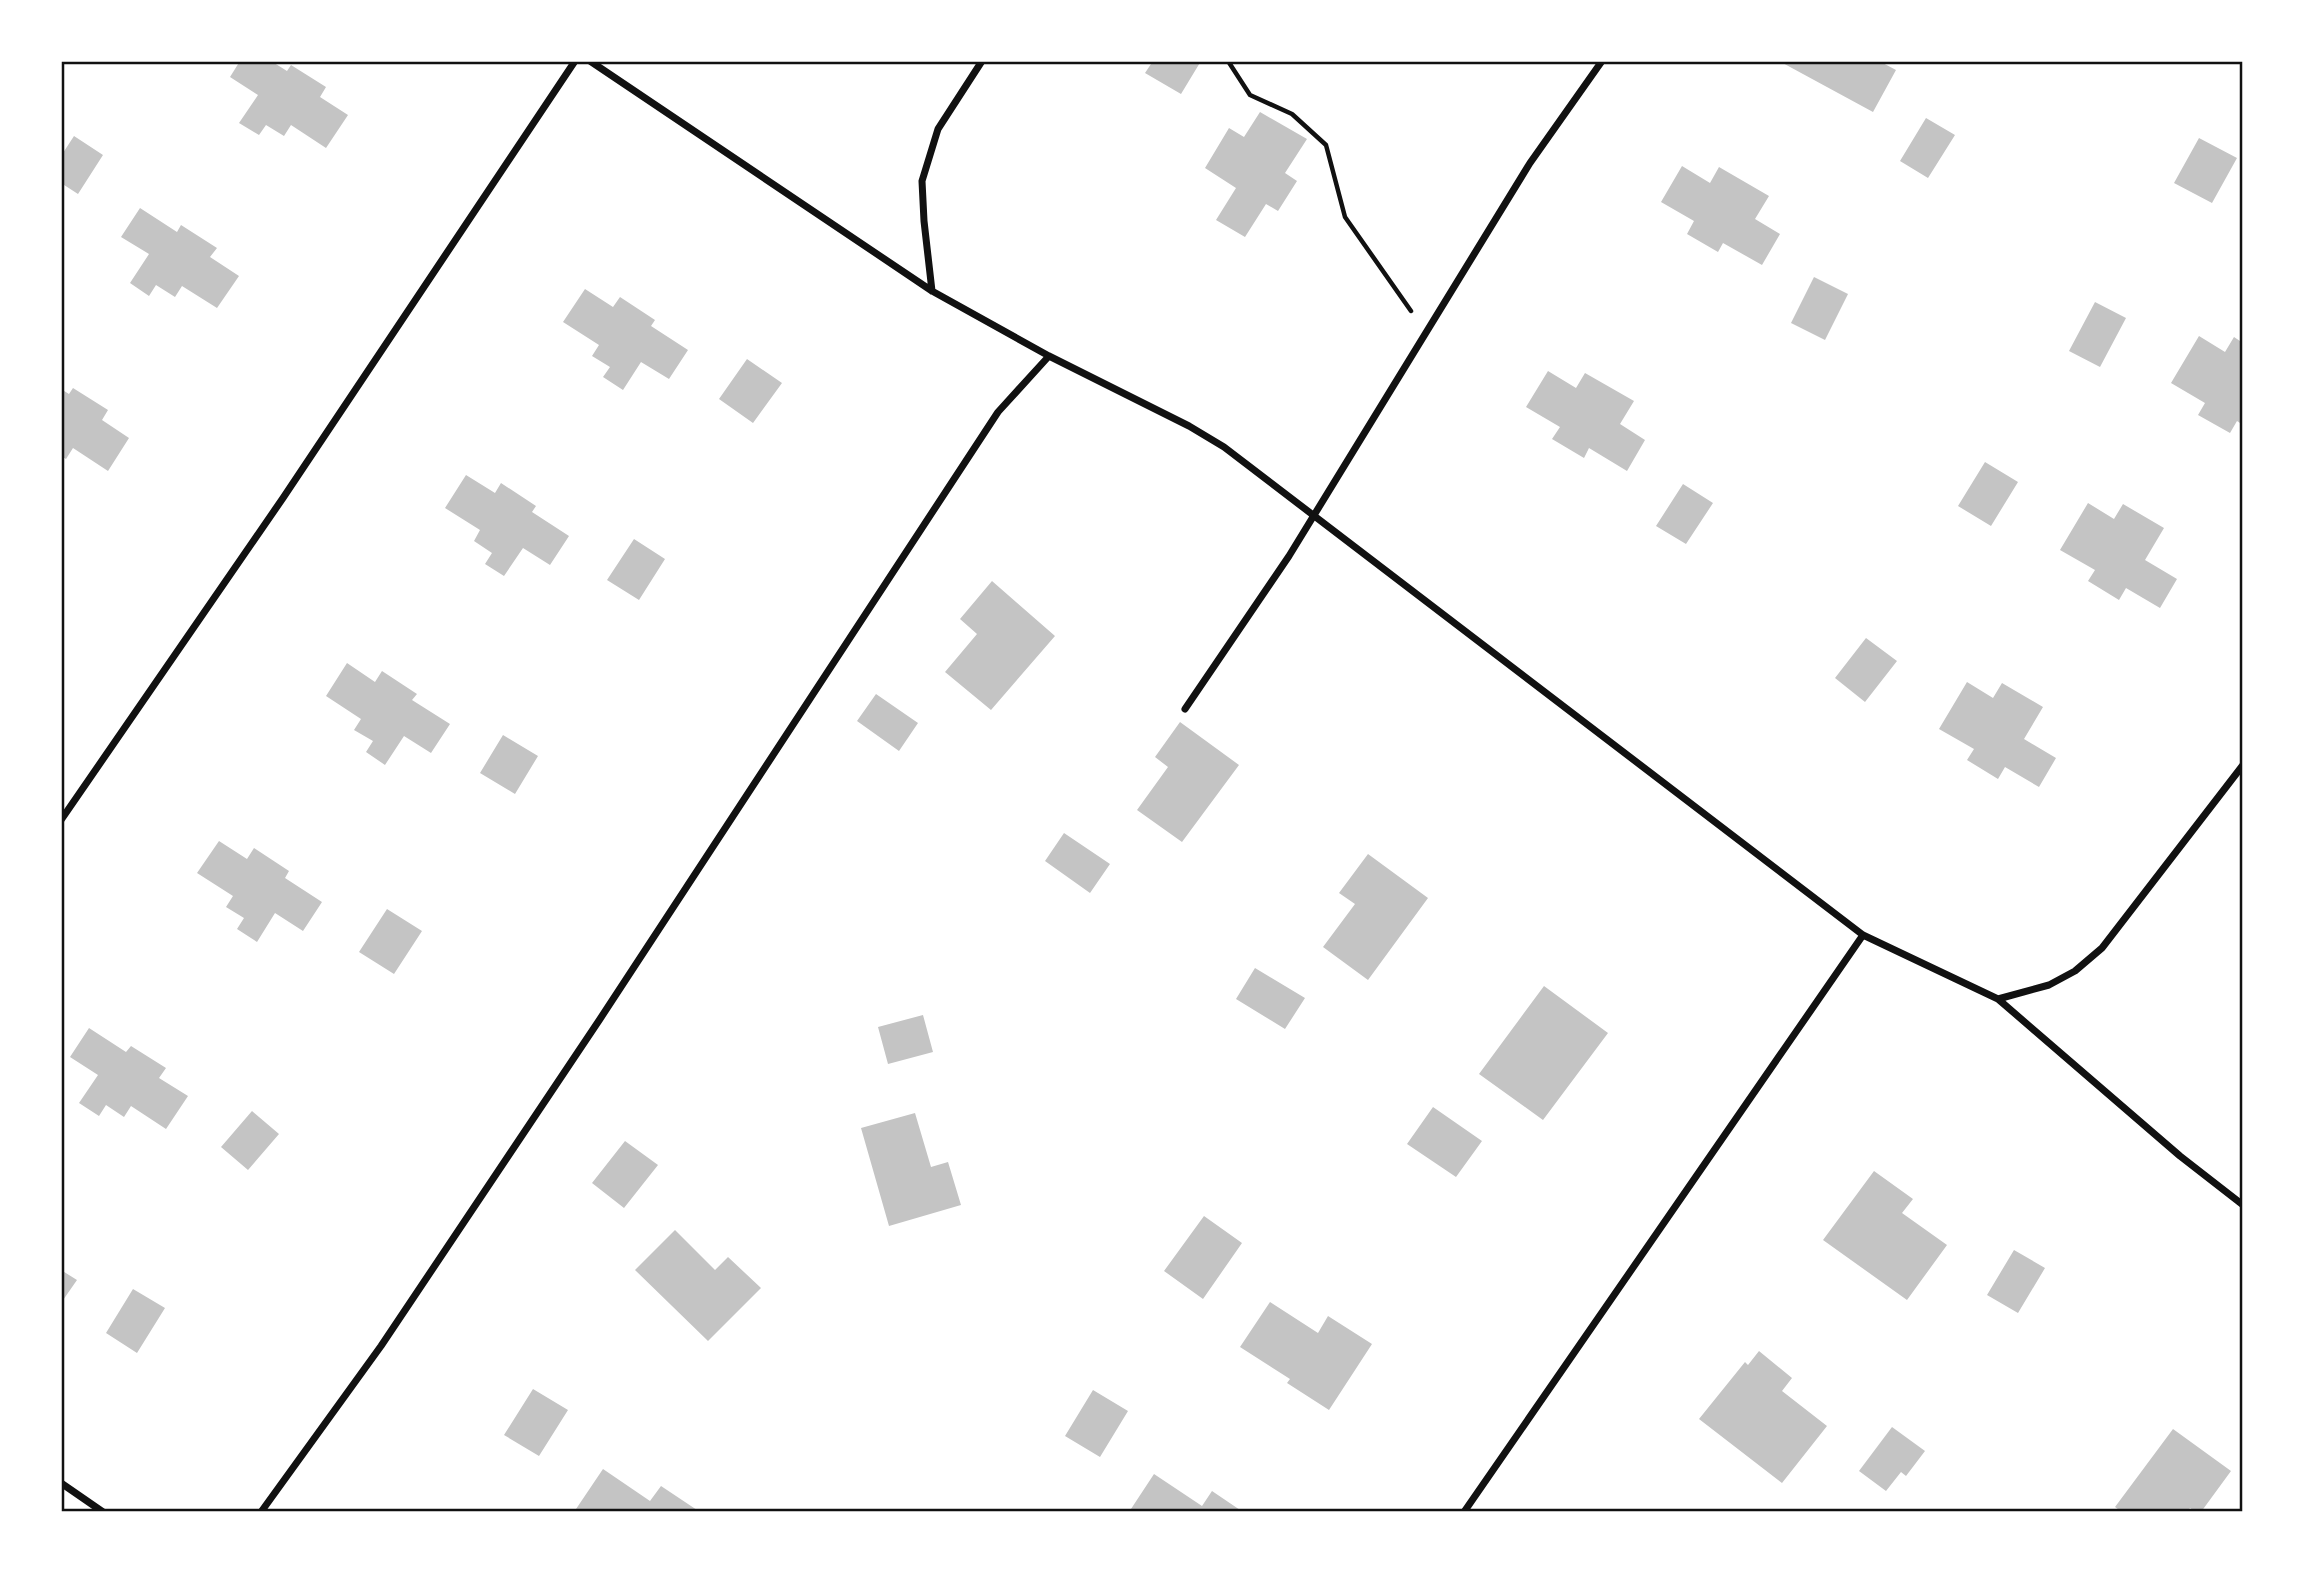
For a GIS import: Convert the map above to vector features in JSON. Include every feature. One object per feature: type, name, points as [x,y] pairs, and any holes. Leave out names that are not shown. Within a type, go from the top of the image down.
[{"type":"street","points":[[61,820],[283,498],[575,61]]},
{"type":"street","points":[[590,61],[932,291],[1049,356],[1212,440],[1863,935],[1998,999],[2180,1156],[2243,1205]]},
{"type":"street","points":[[932,291],[922,181],[938,129],[982,61]]},
{"type":"street","points":[[1185,709],[1289,556],[1311,516],[1530,163],[1602,61]]},
{"type":"street","points":[[261,1512],[381,1346],[600,1019],[998,412],[1049,356]]},
{"type":"street","points":[[1998,999],[2049,985],[2075,971],[2102,948],[2243,765]]},
{"type":"street","points":[[1464,1512],[1863,935]]},
{"type":"street","points":[[61,1482],[103,1512]]},
{"type":"path","points":[[1228,61],[1250,95],[1292,114],[1326,145],[1345,216],[1426,332]]},
{"type":"building","points":[[240,61],[271,61],[287,71],[291,65],[326,87],[320,97],[348,115],[326,148],[291,125],[284,136],[266,125],[259,135],[239,123],[258,95],[230,77]]},
{"type":"building","points":[[1153,61],[1201,61],[1181,94],[1145,73]]},
{"type":"building","points":[[1779,61],[1879,61],[1896,70],[1873,112]]},
{"type":"building","points":[[1260,112],[1307,139],[1285,173],[1297,181],[1278,211],[1266,204],[1245,237],[1216,220],[1236,188],[1205,168],[1229,128],[1244,137]]},
{"type":"building","points":[[1926,118],[1955,135],[1928,178],[1900,161]]},
{"type":"building","points":[[74,136],[103,155],[78,194],[61,183],[61,156]]},
{"type":"building","points":[[2199,138],[2237,158],[2212,203],[2174,183]]},
{"type":"building","points":[[1682,166],[1710,183],[1719,167],[1769,196],[1755,219],[1780,234],[1762,265],[1723,243],[1718,252],[1687,234],[1694,221],[1661,202]]},
{"type":"building","points":[[140,208],[177,232],[181,225],[217,248],[210,257],[239,276],[217,308],[182,286],[175,297],[156,285],[149,296],[130,283],[149,254],[121,237]]},
{"type":"building","points":[[1814,277],[1848,294],[1825,340],[1791,323]]},
{"type":"building","points":[[585,289],[613,307],[620,297],[655,320],[651,326],[688,350],[669,379],[641,362],[623,390],[603,377],[610,367],[592,356],[599,345],[563,322]]},
{"type":"building","points":[[2095,302],[2126,318],[2100,367],[2069,351]]},
{"type":"building","points":[[2199,336],[2225,352],[2234,337],[2243,343],[2243,425],[2237,421],[2230,433],[2198,415],[2205,403],[2171,383]]},
{"type":"building","points":[[747,359],[782,383],[753,423],[719,399]]},
{"type":"building","points":[[1548,371],[1576,388],[1585,373],[1634,401],[1620,424],[1645,440],[1627,471],[1589,448],[1584,458],[1552,439],[1560,427],[1526,407]]},
{"type":"building","points":[[73,388],[108,410],[102,420],[129,438],[108,471],[73,448],[66,459],[61,456],[61,389],[69,394]]},
{"type":"building","points":[[1985,462],[2018,482],[1991,526],[1958,506]]},
{"type":"building","points":[[466,475],[495,493],[501,483],[536,506],[532,512],[569,536],[550,565],[523,548],[504,576],[485,564],[492,553],[474,541],[480,530],[445,508]]},
{"type":"building","points":[[1683,484],[1713,503],[1686,544],[1656,526]]},
{"type":"building","points":[[2088,503],[2114,519],[2123,504],[2164,528],[2145,560],[2177,579],[2160,608],[2126,588],[2119,600],[2088,581],[2095,570],[2060,550]]},
{"type":"building","points":[[634,539],[665,559],[639,600],[607,580]]},
{"type":"building","points":[[992,581],[1055,636],[991,710],[945,672],[977,634],[960,619]]},
{"type":"building","points":[[1866,638],[1897,661],[1865,702],[1835,678]]},
{"type":"building","points":[[347,663],[375,682],[382,671],[417,694],[412,700],[450,724],[431,753],[404,736],[385,765],[366,752],[373,741],[354,730],[361,719],[326,696]]},
{"type":"building","points":[[1967,682],[1993,698],[2002,683],[2043,707],[2024,739],[2056,758],[2039,787],[2005,767],[1998,779],[1967,760],[1974,749],[1939,729]]},
{"type":"building","points":[[876,694],[918,723],[899,751],[857,721]]},
{"type":"building","points":[[1180,722],[1239,765],[1182,842],[1137,810],[1168,767],[1155,757]]},
{"type":"building","points":[[503,735],[538,756],[515,794],[480,773]]},
{"type":"building","points":[[1064,833],[1110,864],[1090,893],[1045,861]]},
{"type":"building","points":[[219,841],[247,859],[254,848],[289,871],[285,878],[322,902],[303,931],[275,913],[257,942],[237,929],[244,918],[226,907],[233,896],[197,873]]},
{"type":"building","points":[[1368,854],[1428,898],[1368,980],[1323,947],[1355,904],[1339,893]]},
{"type":"building","points":[[387,909],[422,931],[394,974],[359,952]]},
{"type":"building","points":[[1255,968],[1305,998],[1285,1029],[1236,999]]},
{"type":"building","points":[[1544,986],[1608,1033],[1543,1120],[1479,1074]]},
{"type":"building","points":[[923,1015],[933,1052],[888,1064],[878,1027]]},
{"type":"building","points":[[89,1028],[126,1052],[131,1046],[166,1068],[159,1078],[188,1096],[166,1129],[131,1106],[124,1117],[106,1105],[99,1116],[79,1103],[98,1075],[70,1057]]},
{"type":"building","points":[[1433,1107],[1482,1141],[1456,1177],[1407,1144]]},
{"type":"building","points":[[252,1111],[279,1134],[248,1170],[221,1147]]},
{"type":"building","points":[[915,1113],[931,1167],[948,1162],[961,1205],[889,1226],[861,1128]]},
{"type":"building","points":[[625,1141],[658,1165],[624,1208],[592,1183]]},
{"type":"building","points":[[1874,1171],[1913,1199],[1902,1213],[1947,1245],[1907,1300],[1823,1240]]},
{"type":"building","points":[[1204,1216],[1242,1243],[1203,1299],[1164,1271]]},
{"type":"building","points":[[675,1230],[715,1270],[728,1257],[761,1288],[708,1341],[635,1270]]},
{"type":"building","points":[[2014,1250],[2045,1268],[2018,1313],[1987,1295]]},
{"type":"building","points":[[61,1270],[77,1280],[61,1303]]},
{"type":"building","points":[[133,1289],[165,1308],[137,1353],[106,1333]]},
{"type":"building","points":[[1270,1302],[1318,1333],[1328,1316],[1372,1344],[1329,1410],[1287,1383],[1290,1379],[1240,1347]]},
{"type":"building","points":[[1759,1351],[1792,1378],[1782,1391],[1827,1426],[1782,1483],[1699,1419],[1745,1362],[1748,1365]]},
{"type":"building","points":[[533,1389],[568,1410],[539,1456],[504,1435]]},
{"type":"building","points":[[1093,1390],[1128,1411],[1100,1457],[1065,1436]]},
{"type":"building","points":[[1892,1427],[1925,1451],[1906,1476],[1901,1472],[1886,1491],[1859,1471]]},
{"type":"building","points":[[2173,1429],[2231,1471],[2201,1512],[2190,1508],[2187,1512],[2122,1512],[2115,1507]]},
{"type":"building","points":[[603,1469],[650,1501],[661,1486],[700,1512],[574,1512]]},
{"type":"building","points":[[1154,1474],[1202,1506],[1212,1491],[1243,1512],[1129,1512]]}]
